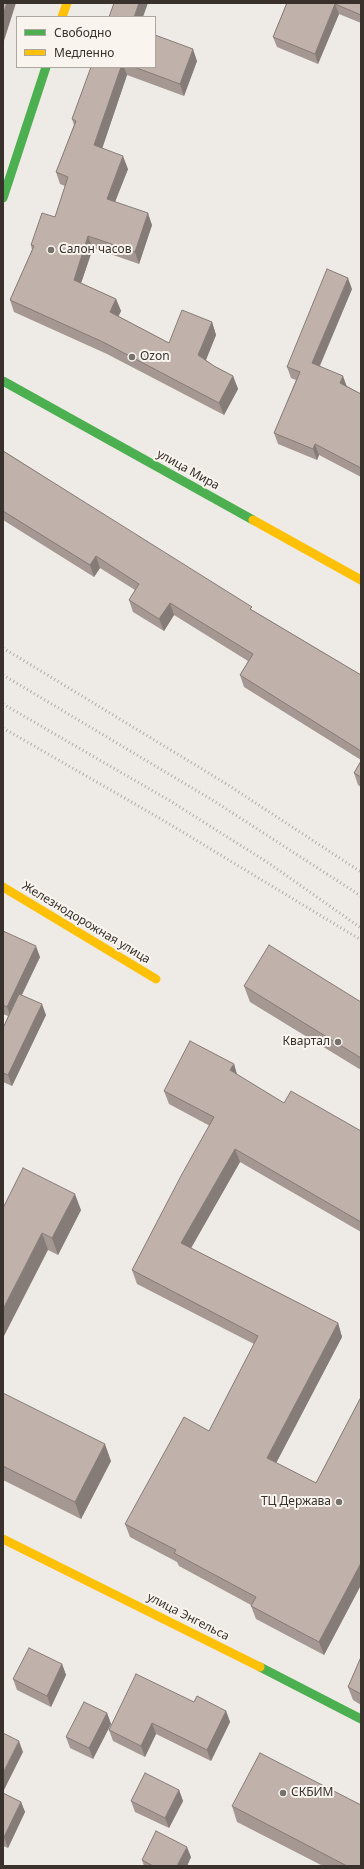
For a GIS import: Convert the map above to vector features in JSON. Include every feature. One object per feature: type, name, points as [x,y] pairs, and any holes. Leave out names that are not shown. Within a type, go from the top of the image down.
[{"type":"street","points":[[62,16],[67,3]]},
{"type":"street","points":[[3,198],[46,68]]},
{"type":"street","name":"улица Мира","points":[[3,381],[361,580]]},
{"type":"street","name":"Железнодорожная улица","points":[[3,886],[156,979]]},
{"type":"street","name":"улица Энгельса","points":[[3,1539],[361,1719]]},
{"type":"building","points":[[3,3],[7,3],[3,14]]},
{"type":"building","points":[[114,3],[139,3],[134,16],[109,16]]},
{"type":"building","points":[[287,3],[361,3],[361,15],[335,4],[315,54],[273,37]]},
{"type":"building","points":[[156,35],[193,49],[180,84],[137,68],[156,68]]},
{"type":"building","points":[[91,68],[121,68],[94,145],[123,156],[107,199],[148,213],[135,252],[88,236],[74,280],[116,299],[110,312],[169,343],[182,310],[212,322],[198,355],[214,366],[233,376],[219,403],[103,342],[10,300],[34,246],[31,245],[42,213],[55,217],[68,177],[56,172],[76,121],[72,119]]},
{"type":"building","points":[[327,269],[348,278],[312,363],[343,376],[340,383],[361,394],[361,468],[315,444],[313,449],[274,433],[300,372],[287,367]]},
{"type":"building","points":[[3,451],[252,607],[250,609],[361,675],[361,751],[240,675],[253,654],[170,603],[159,619],[129,600],[139,584],[96,556],[90,565],[3,511]]},
{"type":"building","points":[[361,761],[361,777],[354,773]]},
{"type":"building","points":[[3,931],[36,946],[7,1007],[3,1005]]},
{"type":"building","name":"Квартал","points":[[269,945],[361,1002],[361,1058],[244,986]]},
{"type":"building","points":[[19,994],[42,1004],[8,1075],[3,1073],[3,1028]]},
{"type":"building","points":[[190,1041],[234,1064],[230,1070],[284,1103],[291,1091],[361,1131],[361,1222],[235,1149],[181,1243],[338,1323],[267,1458],[316,1483],[361,1397],[361,1563],[319,1642],[251,1606],[256,1597],[174,1553],[176,1550],[125,1524],[184,1417],[209,1431],[258,1336],[132,1270],[182,1174],[214,1117],[164,1091]]},
{"type":"building","points":[[23,1168],[75,1194],[52,1238],[42,1233],[3,1309],[3,1208]]},
{"type":"building","points":[[3,1393],[105,1444],[75,1502],[3,1466]]},
{"type":"building","points":[[29,1648],[62,1664],[47,1696],[13,1679]]},
{"type":"building","points":[[361,1657],[361,1694],[348,1687]]},
{"type":"building","points":[[136,1674],[194,1702],[197,1696],[226,1711],[207,1750],[152,1723],[141,1746],[109,1730]]},
{"type":"building","points":[[84,1702],[107,1713],[89,1748],[66,1737]]},
{"type":"building","points":[[3,1733],[19,1741],[3,1773]]},
{"type":"building","name":"СКБИМ","points":[[260,1753],[361,1805],[361,1866],[347,1866],[232,1806]]},
{"type":"building","points":[[145,1773],[179,1790],[165,1818],[131,1801]]},
{"type":"building","points":[[3,1793],[21,1802],[4,1837],[3,1837]]},
{"type":"building","points":[[156,1831],[187,1847],[177,1866],[153,1866],[142,1860]]},
{"type":"railway","points":[[3,648],[225,783],[361,872]]},
{"type":"railway","points":[[3,675],[214,801],[361,896]]},
{"type":"railway","points":[[3,704],[172,802],[270,864],[361,928]]},
{"type":"railway","points":[[3,728],[161,819],[361,940]]},
{"type":"traffic: fast","points":[[3,198],[46,68]]},
{"type":"traffic: fast","points":[[3,381],[253,520]]},
{"type":"traffic: fast","points":[[260,1667],[361,1719]]},
{"type":"traffic: slow","points":[[62,16],[67,3]]},
{"type":"traffic: slow","points":[[253,520],[361,580]]},
{"type":"traffic: slow","points":[[3,887],[156,979]]},
{"type":"traffic: slow","points":[[3,1539],[260,1667]]},
{"type":"place","name":"Салон часов","points":[[51,250]]},
{"type":"place","name":"Ozon","points":[[132,357]]},
{"type":"place","name":"Квартал","points":[[338,1042]]},
{"type":"place","name":"ТЦ Держава","points":[[339,1502]]},
{"type":"place","name":"СКБИМ","points":[[283,1793]]}]
